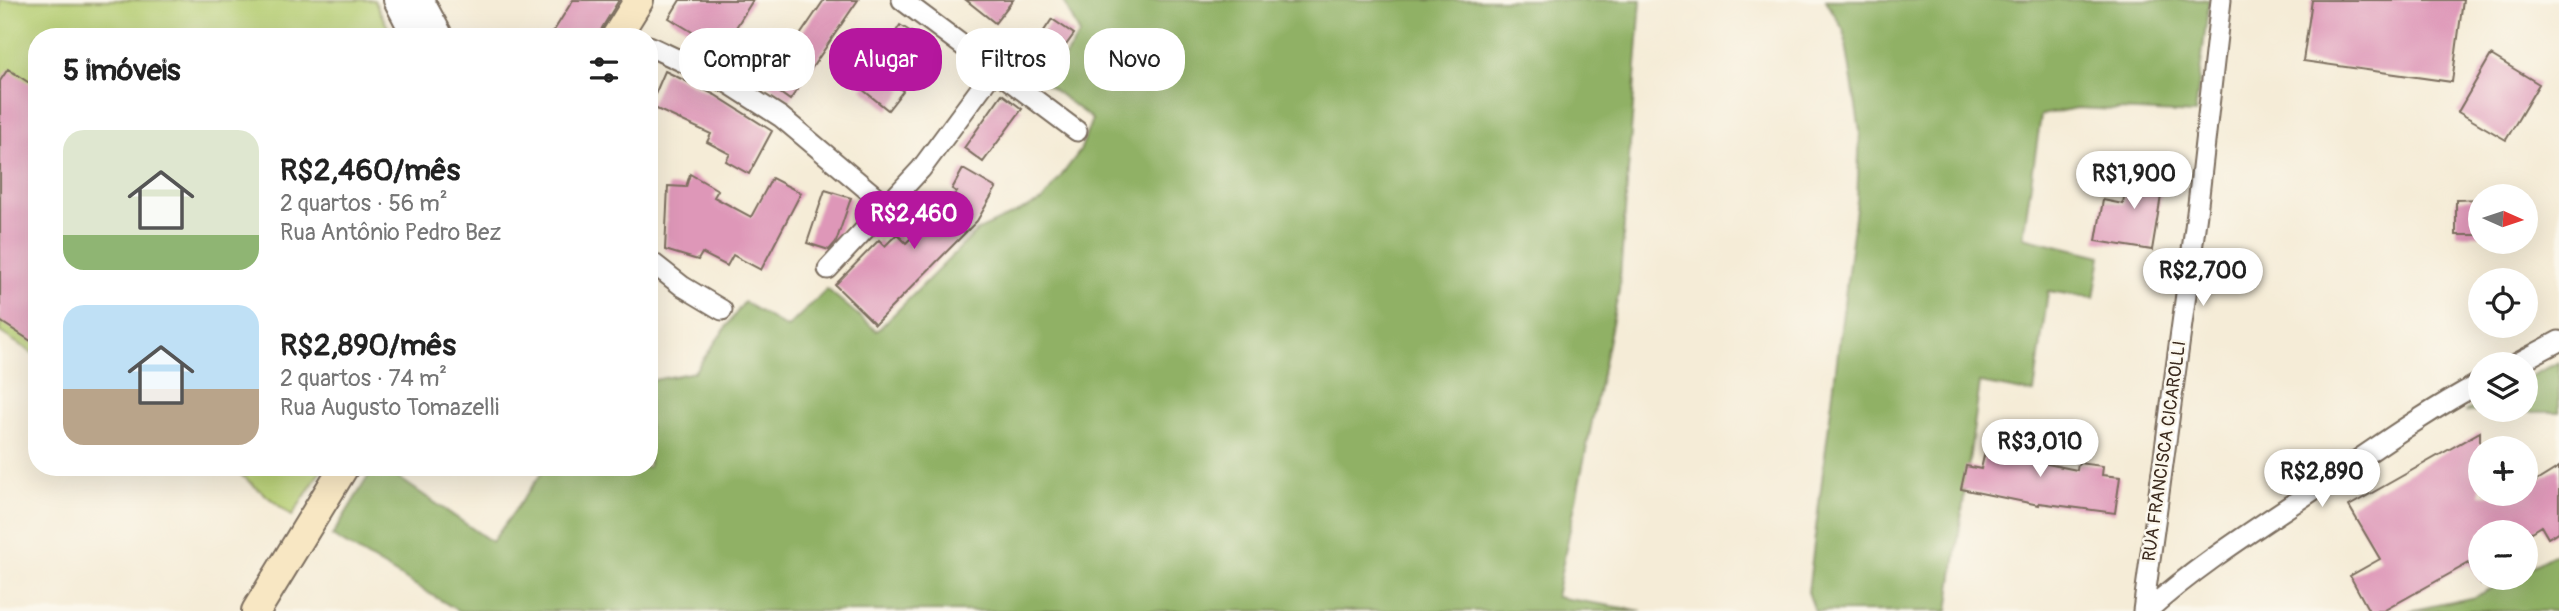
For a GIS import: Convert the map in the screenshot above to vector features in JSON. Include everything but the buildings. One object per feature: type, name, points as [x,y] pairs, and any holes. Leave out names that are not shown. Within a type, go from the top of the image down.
[{"type":"main road","points":[[625,28],[639,0]]},
{"type":"main road","points":[[256,611],[338,476]]},
{"type":"street","points":[[396,0],[410,28]]},
{"type":"street","points":[[421,0],[436,28]]},
{"type":"street","points":[[902,0],[956,40]]},
{"type":"street","name":"RUA FRANCISCA CICAROLLI","points":[[2145,611],[2197,212],[2221,0]]},
{"type":"street","points":[[658,50],[728,83],[781,117],[888,207]]},
{"type":"street","points":[[828,269],[888,207],[943,142],[979,91]]},
{"type":"street","points":[[1024,91],[1077,131]]},
{"type":"street","points":[[658,267],[682,286],[722,310]]},
{"type":"street","points":[[2538,352],[2559,341]]},
{"type":"street","points":[[2145,611],[2180,581],[2232,545],[2444,402],[2468,389]]},
{"type":"green space","points":[[0,0],[374,0],[388,28],[28,28],[28,350],[0,332]]},
{"type":"green space","points":[[1063,0],[1641,0],[1619,290],[1556,597],[1642,611],[459,611],[332,536],[369,476],[396,476],[492,542],[540,476],[658,476],[658,379],[694,372],[744,302],[787,328],[827,289],[877,331],[978,230],[1042,201],[1080,151],[1092,119],[1055,91],[1070,91],[1070,49],[1080,34]]},
{"type":"green space","points":[[1826,0],[2209,0],[2195,114],[2077,108],[2041,115],[2023,237],[2101,256],[2094,298],[2048,291],[2034,393],[1980,383],[1948,611],[1815,611],[1808,592],[1857,200],[1860,131],[1844,31]]},
{"type":"green space","points":[[2559,362],[2559,412],[2538,412],[2538,372]]},
{"type":"green space","points":[[242,476],[317,476],[292,516]]},
{"type":"green space","points":[[2559,552],[2559,611],[2409,611],[2475,597],[2489,590],[2538,590],[2538,563]]}]
